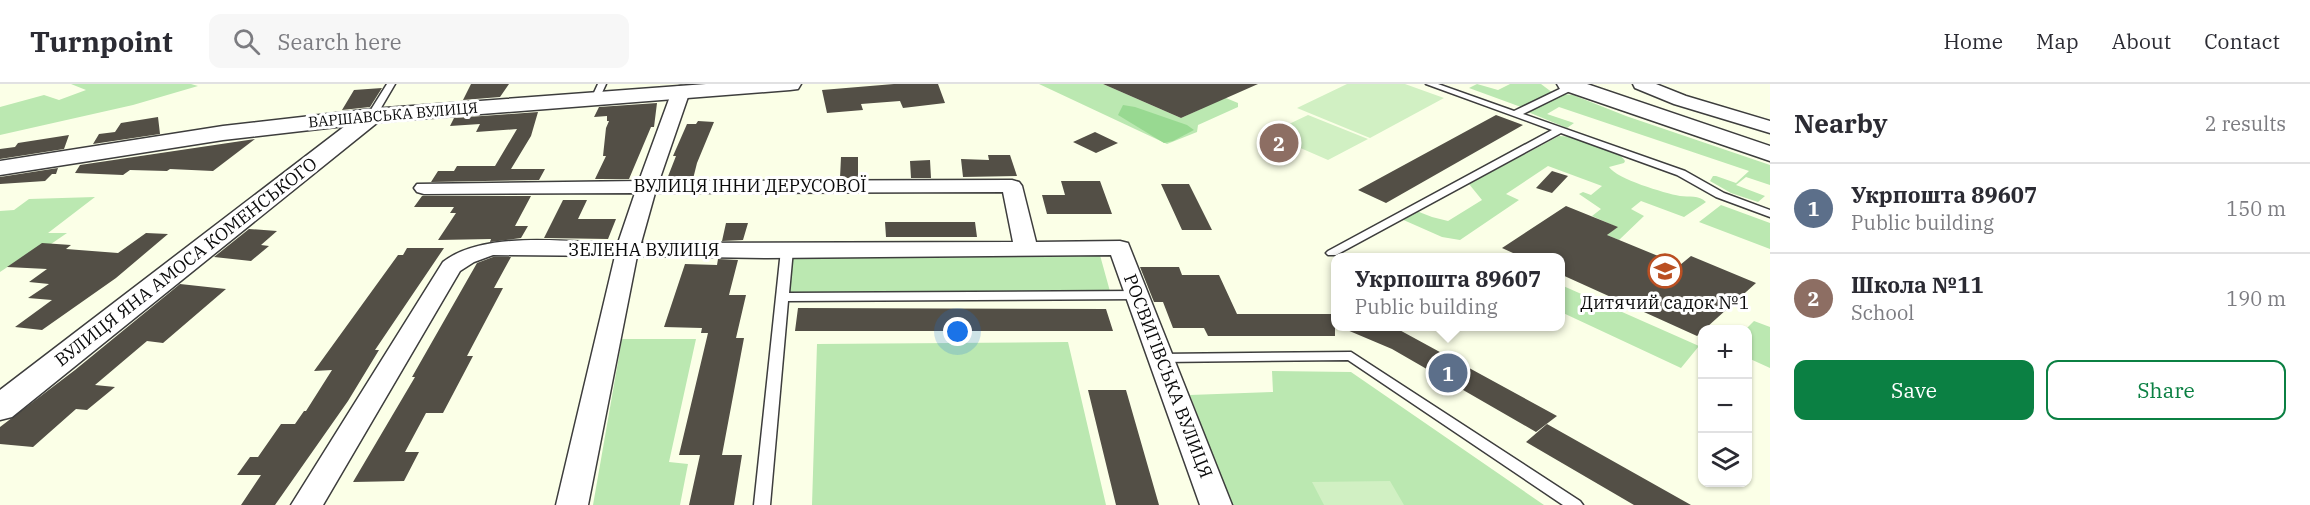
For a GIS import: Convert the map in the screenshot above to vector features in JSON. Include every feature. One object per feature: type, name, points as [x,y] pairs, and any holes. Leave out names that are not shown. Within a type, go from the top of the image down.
[{"type":"street","name":"ВАРШАВСЬКА ВУЛИЦЯ","points":[[0,168],[223,133],[599,91],[681,91],[724,86],[789,84]]},
{"type":"street","points":[[1641,84],[1680,100],[1770,127]]},
{"type":"street","points":[[1571,85],[1770,154]]},
{"type":"street","points":[[572,505],[627,251],[646,187],[681,91]]},
{"type":"street","name":"ВУЛИЦЯ ЯНА АМОСА КОМЕНСЬКОГО","points":[[0,408],[372,116]]},
{"type":"street","name":"ВУЛИЦЯ ІННИ ДЕРУСОВОЇ","points":[[424,188],[1012,186],[1026,249]]},
{"type":"street","name":"ЗЕЛЕНА ВУЛИЦЯ","points":[[307,505],[451,267],[463,257],[493,248],[627,251],[1120,248]]},
{"type":"street","name":"РОСВИГІВСЬКА ВУЛИЦЯ","points":[[1120,248],[1216,505]]},
{"type":"lane","points":[[372,116],[391,84]]},
{"type":"lane","points":[[1430,84],[1681,173],[1720,195],[1770,214]]},
{"type":"lane","points":[[1515,114],[1571,85]]},
{"type":"lane","points":[[1332,253],[1560,130]]},
{"type":"lane","points":[[762,505],[786,250]]},
{"type":"lane","points":[[783,297],[1137,295]]},
{"type":"lane","points":[[1161,358],[1351,356],[1575,505]]},
{"type":"green space","points":[[71,84],[191,84],[198,86],[133,105],[0,135],[0,107],[44,95],[59,100],[86,90]]},
{"type":"green space","points":[[1039,84],[1103,84],[1181,118],[1201,109],[1192,84],[1238,103],[1238,107],[1198,125],[1197,132],[1167,144]]},
{"type":"green space","points":[[1347,84],[1405,84],[1444,98],[1370,138],[1297,108]]},
{"type":"green space","points":[[1477,84],[1498,90],[1510,84],[1541,84],[1553,93],[1521,107],[1469,88]]},
{"type":"green space","points":[[1563,94],[1573,95],[1626,116],[1770,165],[1770,185],[1746,177],[1736,185],[1765,196],[1758,202],[1731,193],[1710,181],[1713,176],[1716,176],[1736,183],[1749,171],[1559,107],[1547,114],[1574,123],[1567,128],[1528,112]]},
{"type":"green space","points":[[1123,105],[1187,125],[1194,130],[1164,143],[1118,115]]},
{"type":"green space","points":[[1308,115],[1368,139],[1328,160],[1268,134]]},
{"type":"green space","points":[[1559,136],[1585,140],[1614,151],[1625,161],[1609,167],[1631,181],[1680,196],[1697,197],[1706,202],[1684,217],[1641,201],[1631,209],[1644,216],[1619,240],[1607,235],[1617,227],[1592,216],[1601,209],[1579,194],[1583,192],[1591,195],[1602,186],[1548,166],[1506,194],[1519,200],[1460,240],[1442,237],[1399,218],[1414,210],[1448,221],[1482,200],[1469,184]]},
{"type":"green space","points":[[95,197],[48,233],[67,233],[51,244],[42,244],[0,272],[0,211],[14,210],[29,199]]},
{"type":"green space","points":[[1721,205],[1770,223],[1770,249],[1699,222]]},
{"type":"green space","points":[[1098,248],[1111,295],[783,297],[787,250]]},
{"type":"green space","points":[[1565,287],[1698,346],[1681,368],[1565,314]]},
{"type":"green space","points":[[1754,321],[1770,327],[1770,368],[1752,360],[1752,325],[1750,325]]},
{"type":"green space","points":[[622,339],[696,339],[669,462],[688,464],[680,505],[593,505]]},
{"type":"green space","points":[[1068,342],[1106,505],[812,505],[817,344]]},
{"type":"green space","points":[[1272,371],[1351,372],[1544,505],[1231,505],[1190,395],[1273,392]]},
{"type":"green space","points":[[1390,481],[1404,505],[1324,505],[1312,482]]},
{"type":"building","points":[[471,84],[509,84],[500,97],[463,100]]},
{"type":"building","points":[[894,84],[938,84],[945,103],[903,108],[900,101],[861,104],[863,110],[827,113],[822,90]]},
{"type":"building","points":[[1103,84],[1258,84],[1181,118]]},
{"type":"building","points":[[382,88],[370,107],[342,110],[354,90]]},
{"type":"building","points":[[657,103],[654,127],[651,127],[629,179],[595,179],[606,156],[603,156],[609,121],[607,121],[607,116],[594,117],[599,107]]},
{"type":"building","points":[[538,112],[531,136],[511,169],[545,169],[539,180],[431,182],[438,171],[454,171],[457,166],[495,166],[517,129],[476,132],[480,124],[450,126],[454,118]]},
{"type":"building","points":[[1496,115],[1523,125],[1386,203],[1358,190]]},
{"type":"building","points":[[158,117],[160,134],[93,144],[99,134],[115,132],[121,123]]},
{"type":"building","points":[[698,121],[714,122],[693,179],[667,179],[676,156],[673,156],[687,124],[696,124]]},
{"type":"building","points":[[1095,132],[1118,143],[1096,153],[1073,142]]},
{"type":"building","points":[[69,135],[64,149],[0,159],[0,149],[15,147],[18,143]]},
{"type":"building","points":[[255,139],[213,171],[130,170],[123,175],[75,173],[80,165]]},
{"type":"building","points":[[988,155],[1010,155],[1017,176],[963,177],[961,159],[989,160]]},
{"type":"building","points":[[841,157],[858,157],[858,178],[840,178]]},
{"type":"building","points":[[930,160],[931,178],[911,178],[910,161]]},
{"type":"building","points":[[58,168],[56,174],[52,174],[45,181],[0,184],[0,177]]},
{"type":"building","points":[[1552,171],[1568,176],[1552,193],[1536,188]]},
{"type":"building","points":[[1061,181],[1100,181],[1112,214],[1047,214],[1042,195],[1065,195]]},
{"type":"building","points":[[1161,184],[1189,184],[1212,230],[1182,230]]},
{"type":"building","points":[[422,196],[531,196],[515,226],[528,226],[521,238],[490,242],[491,239],[438,240],[456,213],[450,213],[454,207],[414,207]]},
{"type":"building","points":[[563,200],[587,200],[578,219],[616,219],[608,239],[544,238]]},
{"type":"building","points":[[1566,206],[1618,227],[1607,235],[1680,265],[1691,256],[1756,283],[1709,325],[1698,325],[1697,336],[1565,276],[1565,253],[1513,253],[1502,248]]},
{"type":"building","points":[[885,222],[975,222],[977,237],[886,237]]},
{"type":"building","points":[[726,223],[748,223],[743,240],[722,241]]},
{"type":"building","points":[[249,229],[277,231],[261,245],[269,246],[251,261],[214,257]]},
{"type":"building","points":[[146,233],[168,234],[116,278],[42,330],[15,327],[52,300],[28,298],[49,284],[29,282],[47,269],[7,267],[42,243],[71,245],[66,249],[118,253]]},
{"type":"building","points":[[407,248],[444,248],[375,350],[379,350],[348,401],[275,505],[241,505],[261,475],[237,475],[250,457],[258,457],[281,424],[295,424],[306,411],[332,370],[314,371],[398,255],[403,255]]},
{"type":"building","points":[[493,257],[511,257],[494,288],[503,288],[467,356],[473,356],[443,413],[426,413],[405,452],[419,452],[404,481],[353,482],[415,377],[412,377],[477,263]]},
{"type":"building","points":[[718,259],[738,260],[729,295],[746,295],[736,338],[744,338],[722,455],[742,455],[734,505],[689,505],[700,455],[679,455],[708,333],[701,333],[702,328],[664,327],[685,264],[717,265]]},
{"type":"building","points":[[1140,267],[1179,267],[1182,275],[1219,275],[1237,314],[1331,314],[1331,331],[1335,331],[1335,336],[1208,336],[1204,328],[1173,328],[1163,302],[1154,302]]},
{"type":"building","points":[[180,284],[226,289],[163,343],[147,341],[95,385],[115,387],[87,410],[76,409],[33,447],[0,444],[0,427],[75,370]]},
{"type":"building","points":[[798,308],[1106,309],[1113,331],[795,331]]},
{"type":"building","points":[[1349,331],[1401,331],[1557,416],[1536,432],[1392,349]]},
{"type":"building","points":[[1088,390],[1126,390],[1159,505],[1116,505]]},
{"type":"building","points":[[1547,424],[1691,505],[1634,505],[1526,442]]},
{"type":"place","name":"Школа №11","points":[[1279,143]]},
{"type":"place","name":"Дитячий садок №1","points":[[1665,271]]},
{"type":"place","name":"Укрпошта 89607","points":[[1448,373]]}]
